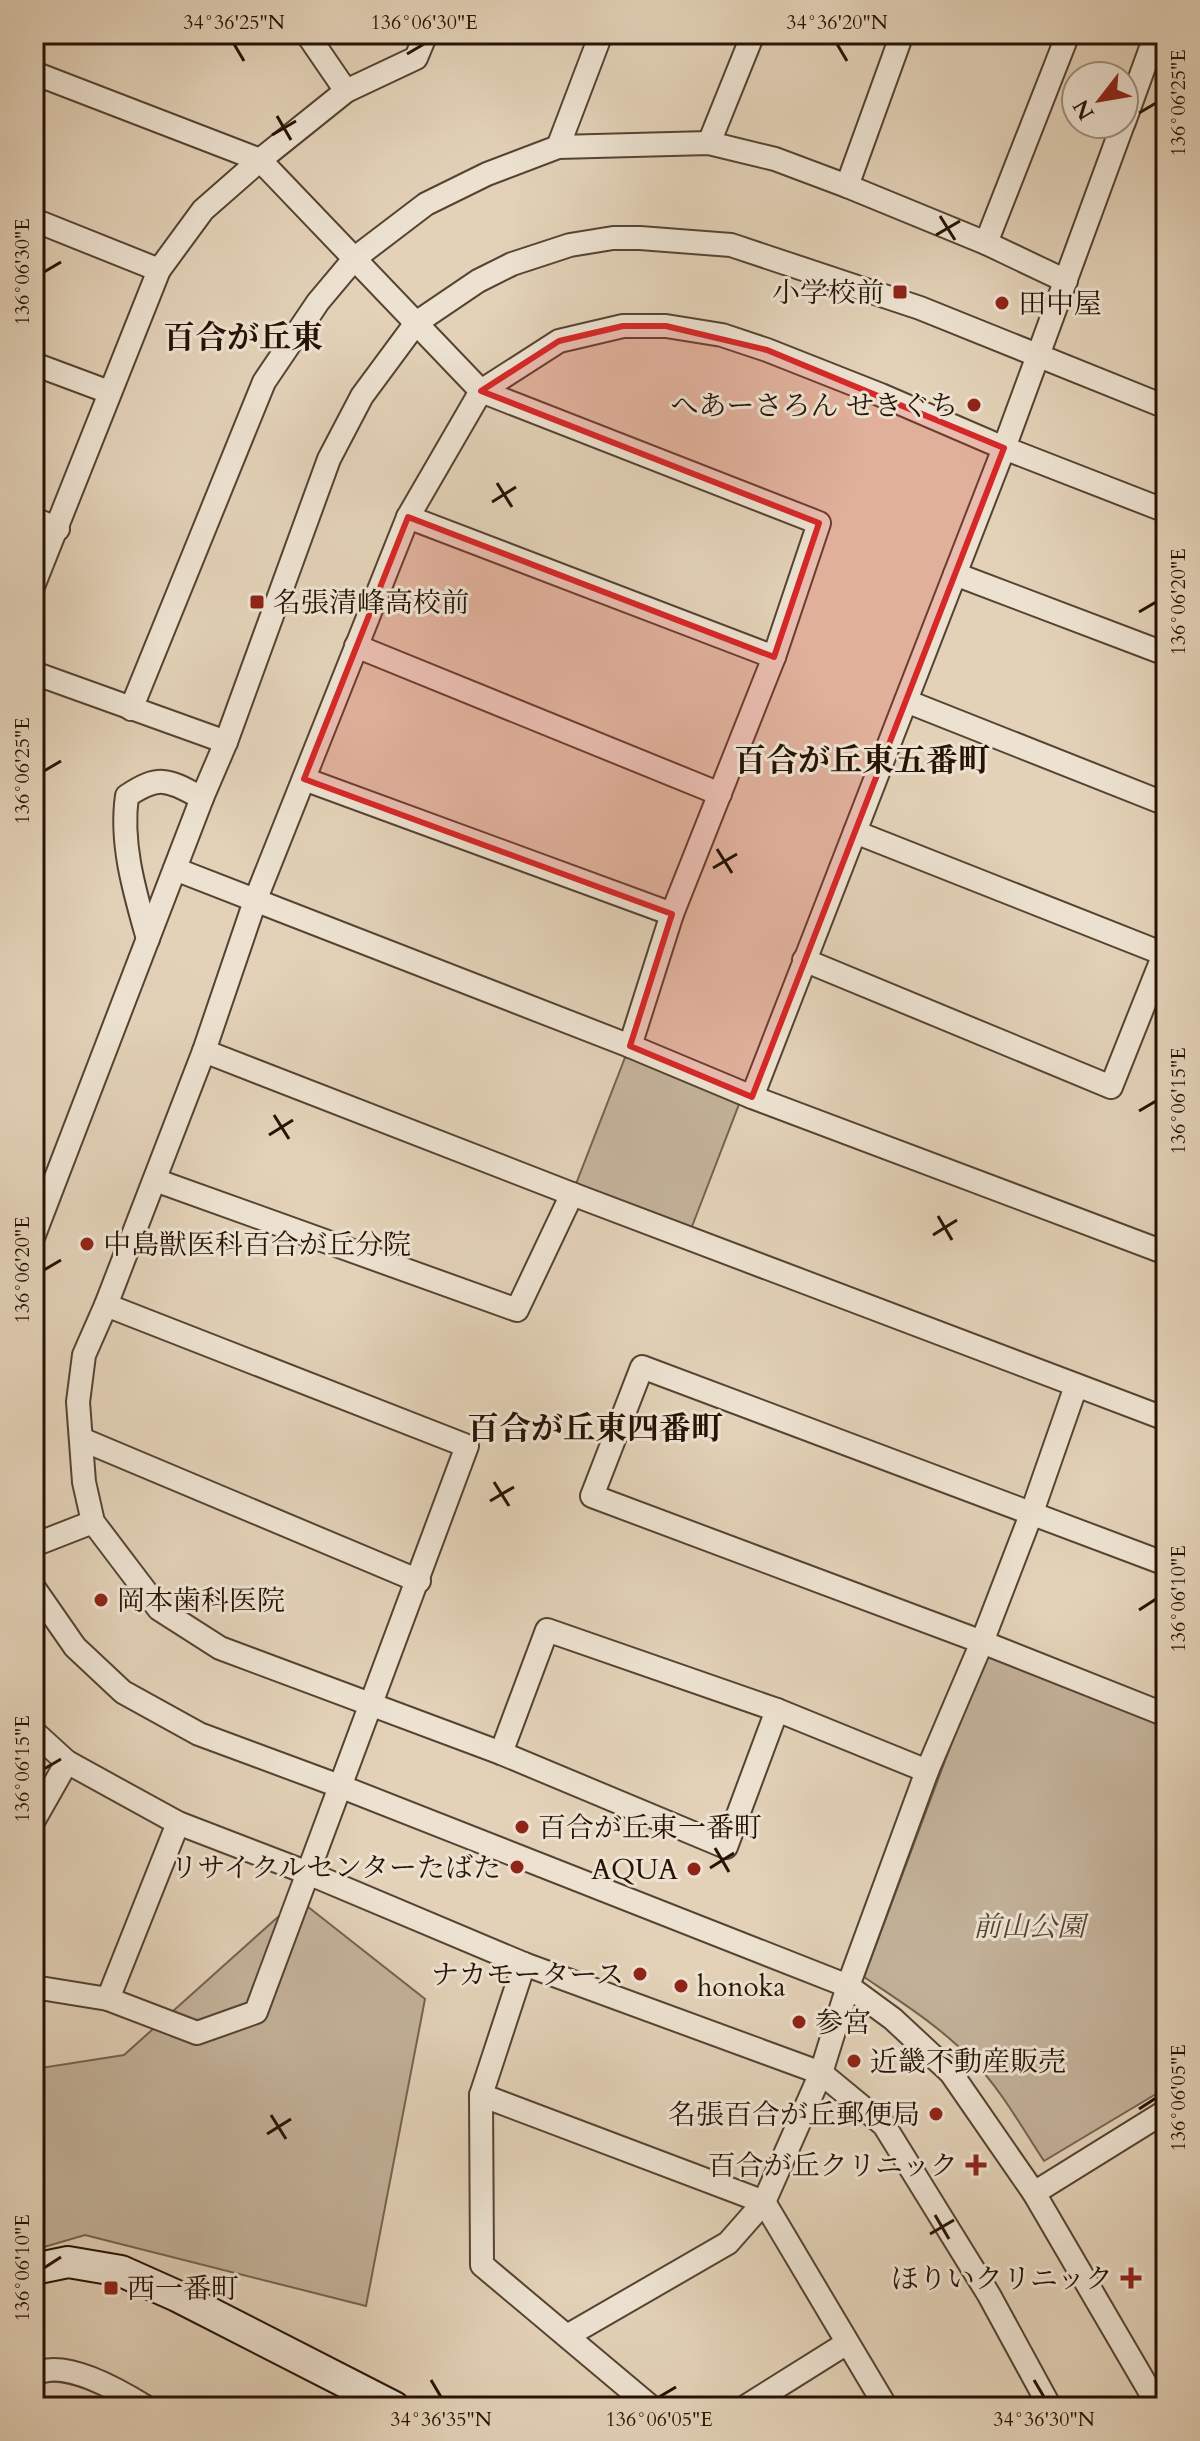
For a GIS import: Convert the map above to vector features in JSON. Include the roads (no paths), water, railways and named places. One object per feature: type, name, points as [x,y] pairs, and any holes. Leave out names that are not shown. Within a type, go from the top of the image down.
[{"type":"street","points":[[307,34],[346,91]]},
{"type":"street","points":[[34,584],[159,270],[203,210],[346,91],[416,58],[426,34]]},
{"type":"street","points":[[558,147],[601,34]]},
{"type":"street","points":[[709,143],[753,34]]},
{"type":"street","points":[[847,186],[902,34]]},
{"type":"street","points":[[986,243],[1068,34]]},
{"type":"street","points":[[1140,78],[1156,34]]},
{"type":"street","points":[[34,73],[260,160],[481,391],[819,523],[774,657],[672,914],[630,1046]]},
{"type":"street","points":[[752,1097],[1004,448],[1118,140]]},
{"type":"street","points":[[131,709],[264,382],[318,302],[355,258],[426,204],[487,174],[558,147],[709,143],[775,159],[847,186],[986,243],[1066,281]]},
{"type":"street","points":[[34,220],[159,270]]},
{"type":"street","points":[[34,1235],[226,742],[329,459],[362,396],[416,323],[478,281],[512,264],[570,245],[613,238],[640,238],[731,245],[920,308],[1166,407]]},
{"type":"street","points":[[777,1710],[726,1847],[501,1753],[220,1648],[159,1609],[93,1522],[84,1482],[78,1402],[84,1355],[204,1051],[255,901],[408,517],[481,391],[559,341],[623,326],[666,326],[722,335],[767,350],[1166,511]]},
{"type":"street","points":[[34,364],[109,392]]},
{"type":"street","points":[[408,517],[774,657]]},
{"type":"street","points":[[34,519],[58,529]]},
{"type":"street","points":[[955,574],[1166,654]]},
{"type":"street","points":[[356,646],[720,794]]},
{"type":"street","points":[[34,673],[226,742]]},
{"type":"street","points":[[906,701],[1166,804]]},
{"type":"street","points":[[304,779],[672,914]]},
{"type":"street","points":[[148,939],[128,854],[124,820],[127,796],[148,782],[173,783],[202,798]]},
{"type":"street","points":[[804,960],[1111,1087],[1164,954],[855,832]]},
{"type":"street","points":[[175,869],[630,1046],[752,1097],[1166,1253]]},
{"type":"street","points":[[204,1051],[1166,1419]]},
{"type":"street","points":[[155,1180],[517,1310],[572,1194]]},
{"type":"street","points":[[34,1987],[108,1999],[197,2033],[256,2012],[467,1446],[106,1305]]},
{"type":"street","points":[[1166,1564],[642,1367],[592,1496],[982,1642],[1166,1715]]},
{"type":"street","points":[[567,2336],[728,2243],[764,2202],[821,2073],[848,1986],[927,1771],[982,1642],[1076,1386]]},
{"type":"street","points":[[81,1439],[419,1581]]},
{"type":"street","points":[[34,1545],[93,1522]]},
{"type":"street","points":[[34,1588],[75,1647],[123,1692],[199,1734],[848,1986],[893,2019],[951,2073],[1034,2193],[1159,2407]]},
{"type":"street","points":[[501,1753],[547,1630],[777,1710],[927,1771]]},
{"type":"street","points":[[34,1732],[67,1762],[178,1823],[308,1873],[524,1964],[821,2073],[884,2125],[989,2295],[1050,2407]]},
{"type":"street","points":[[34,1820],[67,1762]]},
{"type":"street","points":[[108,1999],[178,1823]]},
{"type":"street","points":[[524,1964],[481,2095],[482,2265],[651,2407]]},
{"type":"street","points":[[481,2095],[764,2202],[886,2407]]},
{"type":"street","points":[[1034,2193],[1166,2111]]},
{"type":"street","points":[[34,2269],[68,2262],[121,2271],[177,2296],[394,2407]]},
{"type":"street","points":[[745,2407],[847,2343]]},
{"type":"street","points":[[34,2375],[64,2369],[131,2403]]},
{"type":"place","name":"小学校前","points":[[900,292]]},
{"type":"place","name":"田中屋","points":[[1002,303]]},
{"type":"place","name":"へあーさろん せきぐち","points":[[974,405]]},
{"type":"place","name":"名張清峰高校前","points":[[257,602]]},
{"type":"place","name":"中島獣医科百合が丘分院","points":[[87,1244]]},
{"type":"place","name":"岡本歯科医院","points":[[101,1600]]},
{"type":"place","name":"百合が丘東一番町","points":[[522,1827]]},
{"type":"place","name":"リサイクルセンターたばた","points":[[517,1867]]},
{"type":"place","name":"AQUA","points":[[694,1869]]},
{"type":"place","name":"ナカモータース","points":[[640,1974]]},
{"type":"place","name":"honoka","points":[[681,1986]]},
{"type":"place","name":"参宮","points":[[799,2022]]},
{"type":"place","name":"近畿不動産販売","points":[[854,2061]]},
{"type":"place","name":"名張百合が丘郵便局","points":[[936,2114]]},
{"type":"place","name":"百合が丘クリニック","points":[[976,2165]]},
{"type":"place","name":"ほりいクリニック","points":[[1131,2278]]},
{"type":"place","name":"西一番町","points":[[111,2288]]},
{"type":"district","name":"百合が丘東","points":[[243,337]]},
{"type":"district","name":"百合が丘東五番町","points":[[862,760]]},
{"type":"district","name":"百合が丘東四番町","points":[[595,1428]]},
{"type":"park label","name":"前山公園","points":[[1029,1926]]}]
